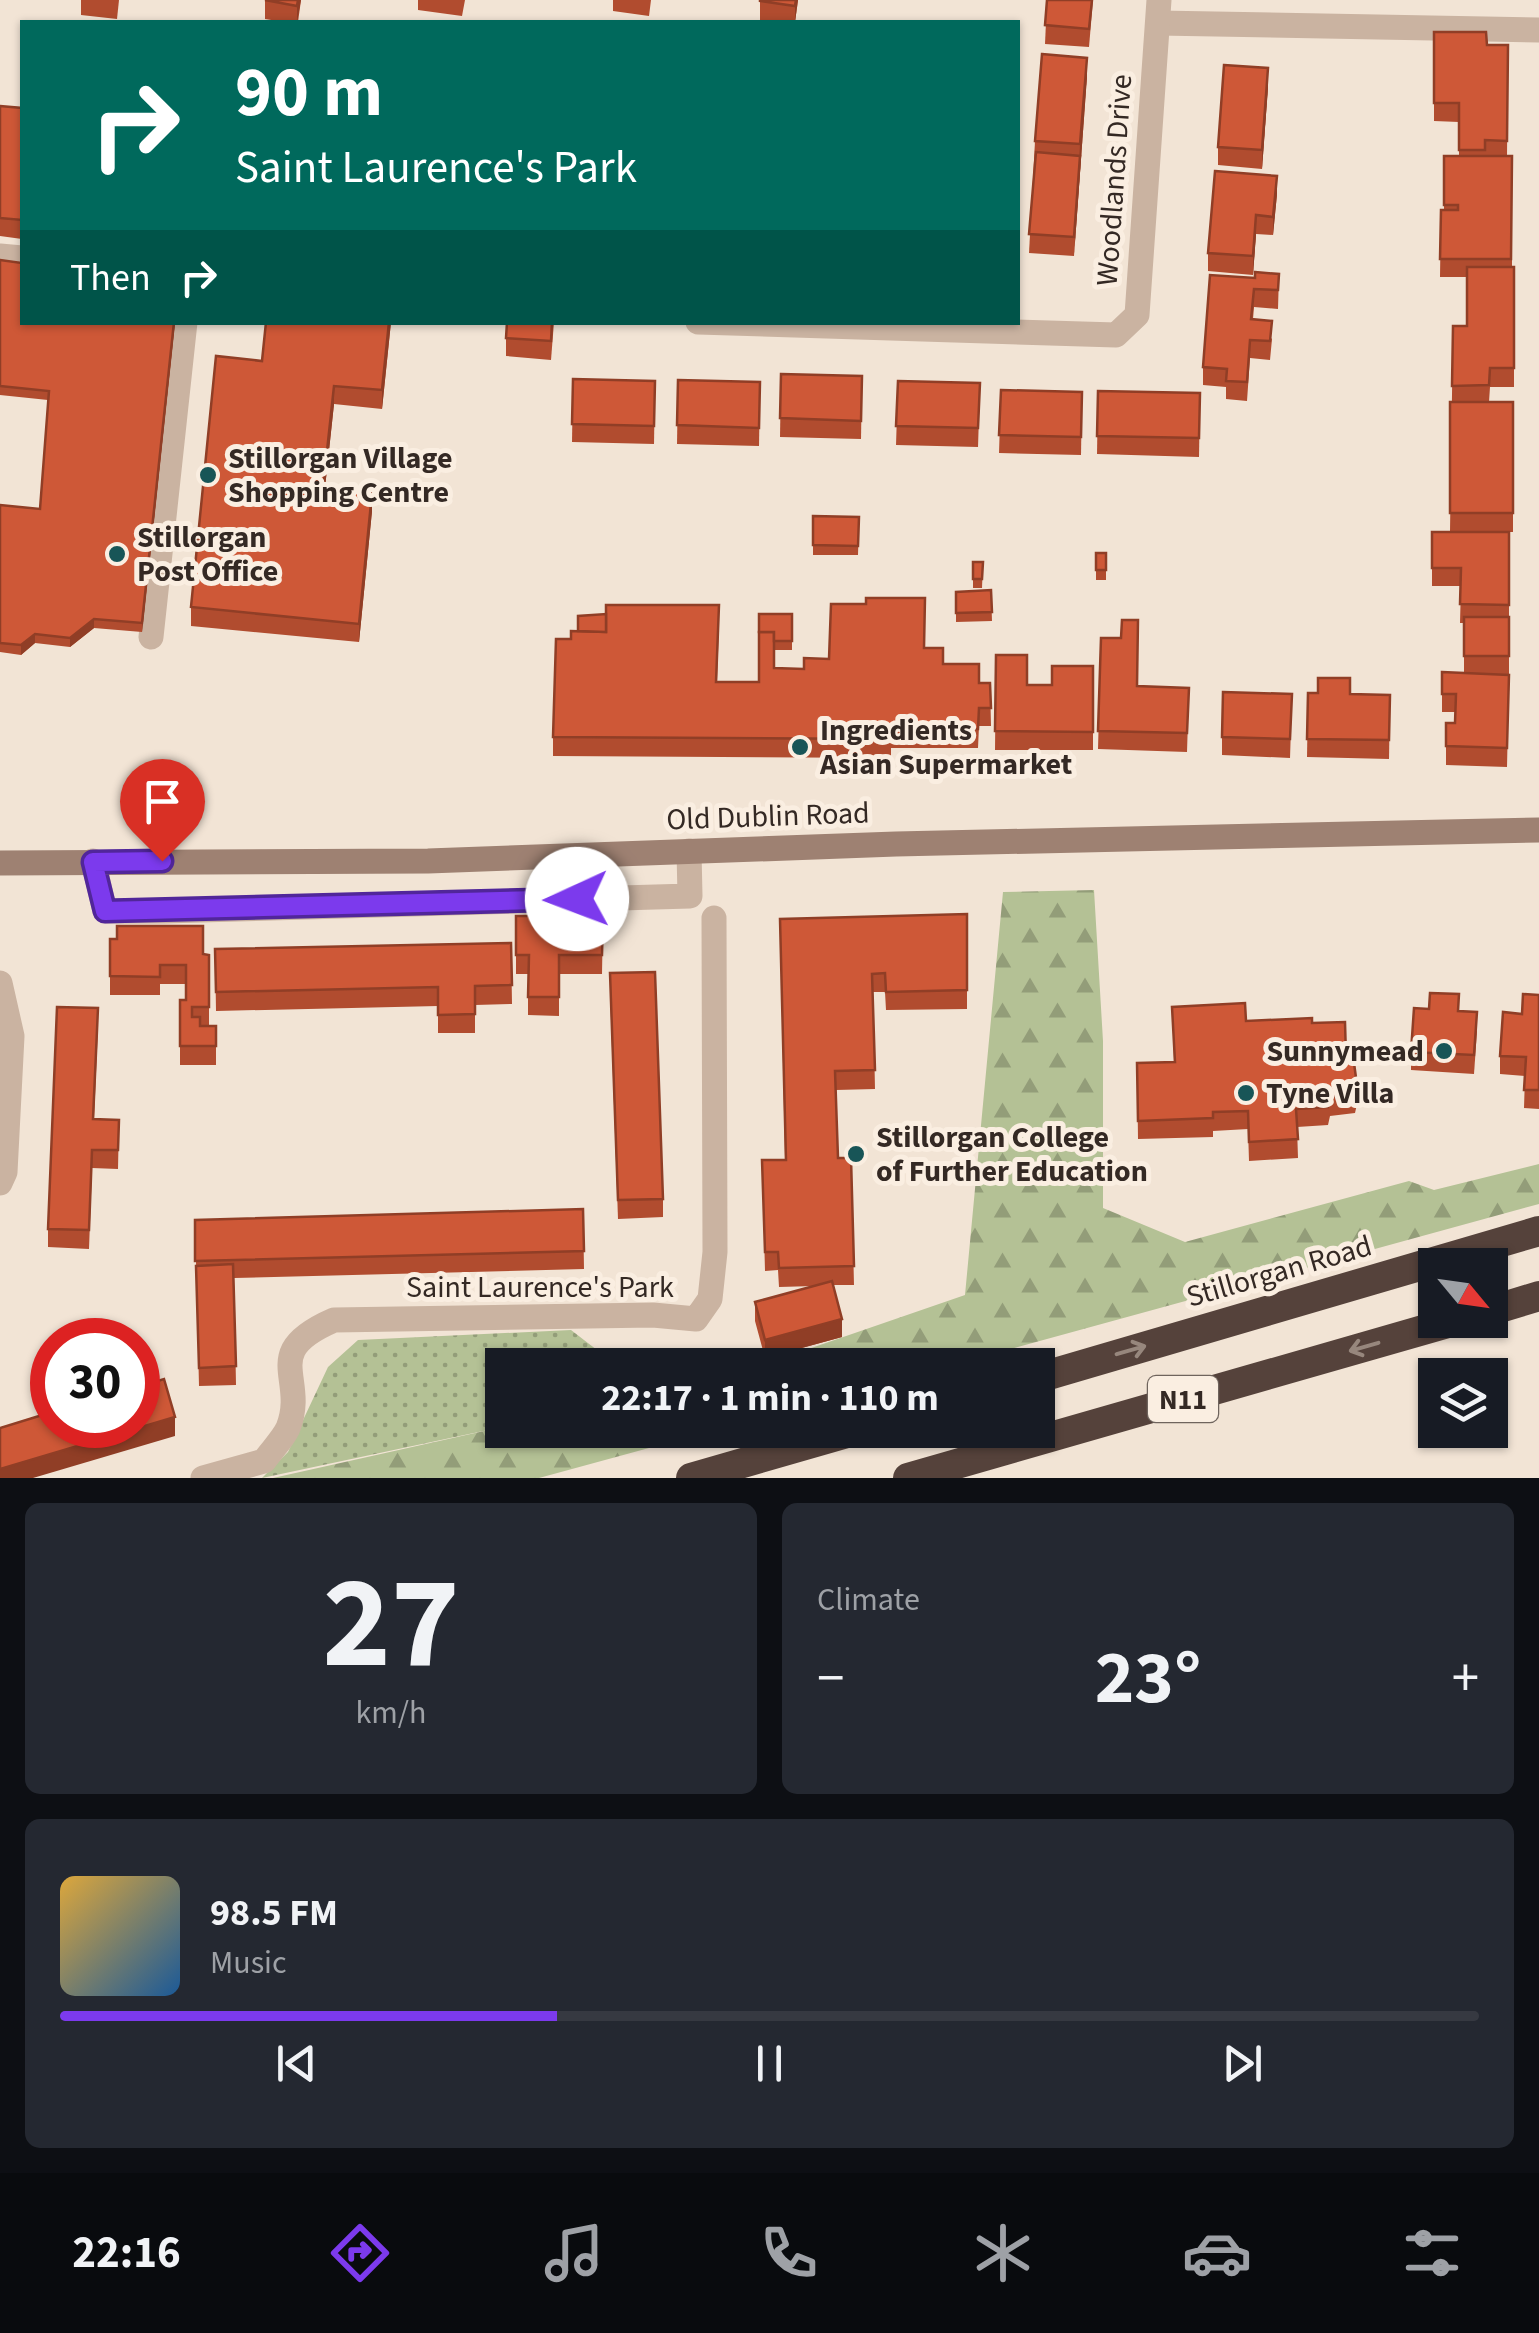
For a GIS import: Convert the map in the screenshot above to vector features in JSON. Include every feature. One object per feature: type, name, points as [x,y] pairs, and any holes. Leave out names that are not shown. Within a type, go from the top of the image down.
[{"type":"highway","name":"Stillorgan Road","points":[[1055,1373],[1539,1231]]},
{"type":"highway","points":[[1508,1305],[1539,1296]]},
{"type":"highway","name":"N11","points":[[908,1478],[1418,1331]]},
{"type":"highway","points":[[692,1478],[795,1448]]},
{"type":"street","name":"Woodlands Drive","points":[[794,325],[1116,335],[1137,315],[1158,11],[1539,30]]},
{"type":"street","points":[[151,638],[185,325]]},
{"type":"street","name":"Old Dublin Road","points":[[0,862],[428,861],[1539,830]]},
{"type":"street","points":[[93,862],[105,911],[164,911],[690,896],[688,851]]},
{"type":"street","name":"Saint Laurence's Park","points":[[203,1478],[264,1461],[288,1427],[288,1361],[306,1332],[334,1320],[653,1315],[696,1319],[710,1299],[716,1252],[714,918]]},
{"type":"street","points":[[0,983],[12,1036],[5,1172],[0,1183]]},
{"type":"green space","points":[[1094,890],[1103,1041],[1103,1208],[1185,1242],[1409,1181],[1434,1190],[1539,1164],[1539,1204],[1014,1348],[811,1348],[965,1295],[1003,892]]},
{"type":"green space","points":[[571,1330],[594,1348],[485,1348],[485,1431],[262,1478],[288,1452],[328,1367],[358,1340]]},
{"type":"green space","points":[[485,1431],[485,1448],[649,1448],[539,1478],[273,1478]]},
{"type":"building","points":[[265,0],[298,0],[297,6]]},
{"type":"building","points":[[760,0],[796,0],[795,6]]},
{"type":"building","points":[[1047,0],[1092,0],[1089,29],[1045,25]]},
{"type":"building","points":[[1434,32],[1486,32],[1487,45],[1508,45],[1507,141],[1485,140],[1485,150],[1459,150],[1459,103],[1434,103]]},
{"type":"building","points":[[1042,54],[1087,58],[1080,144],[1035,141]]},
{"type":"building","points":[[1224,65],[1268,68],[1262,150],[1218,147]]},
{"type":"building","points":[[0,106],[20,108],[20,220],[0,218]]},
{"type":"building","points":[[1036,152],[1080,156],[1074,237],[1029,234]]},
{"type":"building","points":[[1444,156],[1512,156],[1511,259],[1440,259],[1441,210],[1458,210],[1458,205],[1444,205]]},
{"type":"building","points":[[1215,171],[1277,176],[1273,217],[1256,215],[1253,256],[1208,253]]},
{"type":"building","points":[[0,260],[20,263],[20,325],[174,325],[142,623],[94,619],[70,638],[35,634],[21,645],[0,643],[0,505],[40,509],[49,391],[0,386]]},
{"type":"building","points":[[1467,267],[1514,267],[1514,368],[1490,368],[1489,385],[1452,386],[1453,326],[1467,326]]},
{"type":"building","points":[[1255,272],[1279,274],[1278,290],[1254,289],[1251,319],[1272,321],[1270,341],[1250,340],[1247,382],[1226,381],[1227,369],[1203,367],[1210,275],[1255,278]]},
{"type":"building","points":[[266,325],[389,325],[382,390],[334,386],[323,488],[372,493],[359,624],[191,607],[216,356],[262,361]]},
{"type":"building","points":[[507,325],[552,325],[551,341],[506,338]]},
{"type":"building","points":[[781,374],[862,376],[861,421],[780,418]]},
{"type":"building","points":[[573,379],[655,381],[654,426],[572,424]]},
{"type":"building","points":[[678,380],[760,382],[759,428],[677,425]]},
{"type":"building","points":[[898,381],[980,383],[978,428],[896,426]]},
{"type":"building","points":[[1001,390],[1082,392],[1081,437],[999,435]]},
{"type":"building","points":[[1098,391],[1200,393],[1199,438],[1097,436]]},
{"type":"building","points":[[1450,402],[1513,402],[1513,513],[1450,513]]},
{"type":"building","points":[[813,516],[859,517],[858,546],[813,545]]},
{"type":"building","points":[[1432,532],[1509,532],[1509,605],[1460,604],[1461,568],[1432,568]]},
{"type":"building","points":[[1096,553],[1106,553],[1106,570],[1096,570]]},
{"type":"building","points":[[973,562],[983,562],[982,579],[973,579]]},
{"type":"building","points":[[991,590],[992,612],[956,613],[956,592]]},
{"type":"building","points":[[866,598],[925,598],[924,648],[943,648],[943,664],[979,664],[979,683],[990,683],[991,708],[979,708],[978,729],[891,730],[891,739],[553,737],[556,639],[571,639],[571,631],[606,632],[606,605],[719,605],[716,682],[759,682],[759,632],[774,632],[774,668],[804,669],[804,658],[829,659],[831,604],[866,604]]},
{"type":"building","points":[[606,614],[606,632],[578,631],[578,616]]},
{"type":"building","points":[[759,614],[792,614],[792,641],[774,641],[774,632],[759,632]]},
{"type":"building","points":[[1464,617],[1509,617],[1509,656],[1464,656]]},
{"type":"building","points":[[1122,620],[1138,620],[1137,686],[1189,688],[1187,733],[1098,731],[1101,638],[1121,638]]},
{"type":"building","points":[[996,655],[1027,655],[1027,685],[1052,685],[1052,666],[1093,666],[1093,732],[995,731]]},
{"type":"building","points":[[1442,672],[1509,675],[1507,748],[1446,746],[1446,723],[1455,723],[1456,694],[1442,694]]},
{"type":"building","points":[[1318,678],[1350,678],[1350,694],[1390,695],[1389,740],[1307,739],[1308,693],[1318,693]]},
{"type":"building","points":[[1223,692],[1292,694],[1290,739],[1222,737]]},
{"type":"building","name":"Stillorgan College of Further Education","points":[[967,914],[967,990],[886,992],[885,973],[872,974],[875,1070],[835,1071],[838,1158],[851,1158],[854,1266],[779,1268],[778,1252],[765,1252],[762,1160],[786,1160],[780,919]]},
{"type":"building","points":[[516,916],[603,916],[602,955],[559,955],[559,997],[528,997],[529,955],[516,955]]},
{"type":"building","points":[[117,926],[203,926],[203,954],[209,955],[209,1007],[192,1007],[192,1017],[200,1017],[200,1026],[216,1026],[216,1046],[180,1046],[180,1000],[186,1000],[186,965],[160,965],[160,977],[110,976],[110,939],[117,939]]},
{"type":"building","points":[[511,943],[512,985],[475,986],[475,1014],[438,1015],[438,987],[216,992],[215,949]]},
{"type":"building","points":[[655,972],[663,1199],[618,1200],[610,973]]},
{"type":"building","name":"Sunnymead","points":[[1430,993],[1459,994],[1458,1011],[1477,1012],[1474,1055],[1411,1052],[1414,1008],[1429,1009]]},
{"type":"building","points":[[1523,994],[1539,995],[1539,1090],[1524,1090],[1526,1057],[1500,1056],[1503,1012],[1522,1014]]},
{"type":"building","name":"Tyne Villa","points":[[1245,1003],[1246,1021],[1312,1018],[1312,1023],[1345,1022],[1346,1057],[1354,1063],[1355,1094],[1330,1097],[1328,1107],[1296,1109],[1298,1139],[1249,1142],[1248,1111],[1213,1112],[1213,1118],[1138,1121],[1137,1063],[1175,1062],[1172,1007]]},
{"type":"building","points":[[57,1007],[98,1008],[93,1119],[119,1120],[118,1150],[92,1150],[89,1230],[48,1229]]},
{"type":"building","points":[[583,1209],[584,1251],[195,1261],[195,1220]]},
{"type":"building","points":[[233,1264],[236,1366],[199,1368],[196,1266]]},
{"type":"building","points":[[832,1281],[842,1319],[765,1340],[755,1302]]},
{"type":"building","points":[[164,1379],[175,1417],[160,1421],[160,1380]]},
{"type":"building","points":[[30,1419],[30,1448],[71,1448],[0,1469],[0,1428]]},
{"type":"place","name":"Stillorgan Village Shopping Centre","points":[[208,475]]},
{"type":"place","name":"Stillorgan Post Office","points":[[117,554]]},
{"type":"place","name":"Ingredients Asian Supermarket","points":[[800,747]]},
{"type":"place","name":"Sunnymead","points":[[1444,1051]]},
{"type":"place","name":"Tyne Villa","points":[[1246,1093]]},
{"type":"place","name":"Stillorgan College of Further Education","points":[[856,1154]]},
{"type":"route","points":[[162,861],[93,862],[105,911],[577,899]]}]
